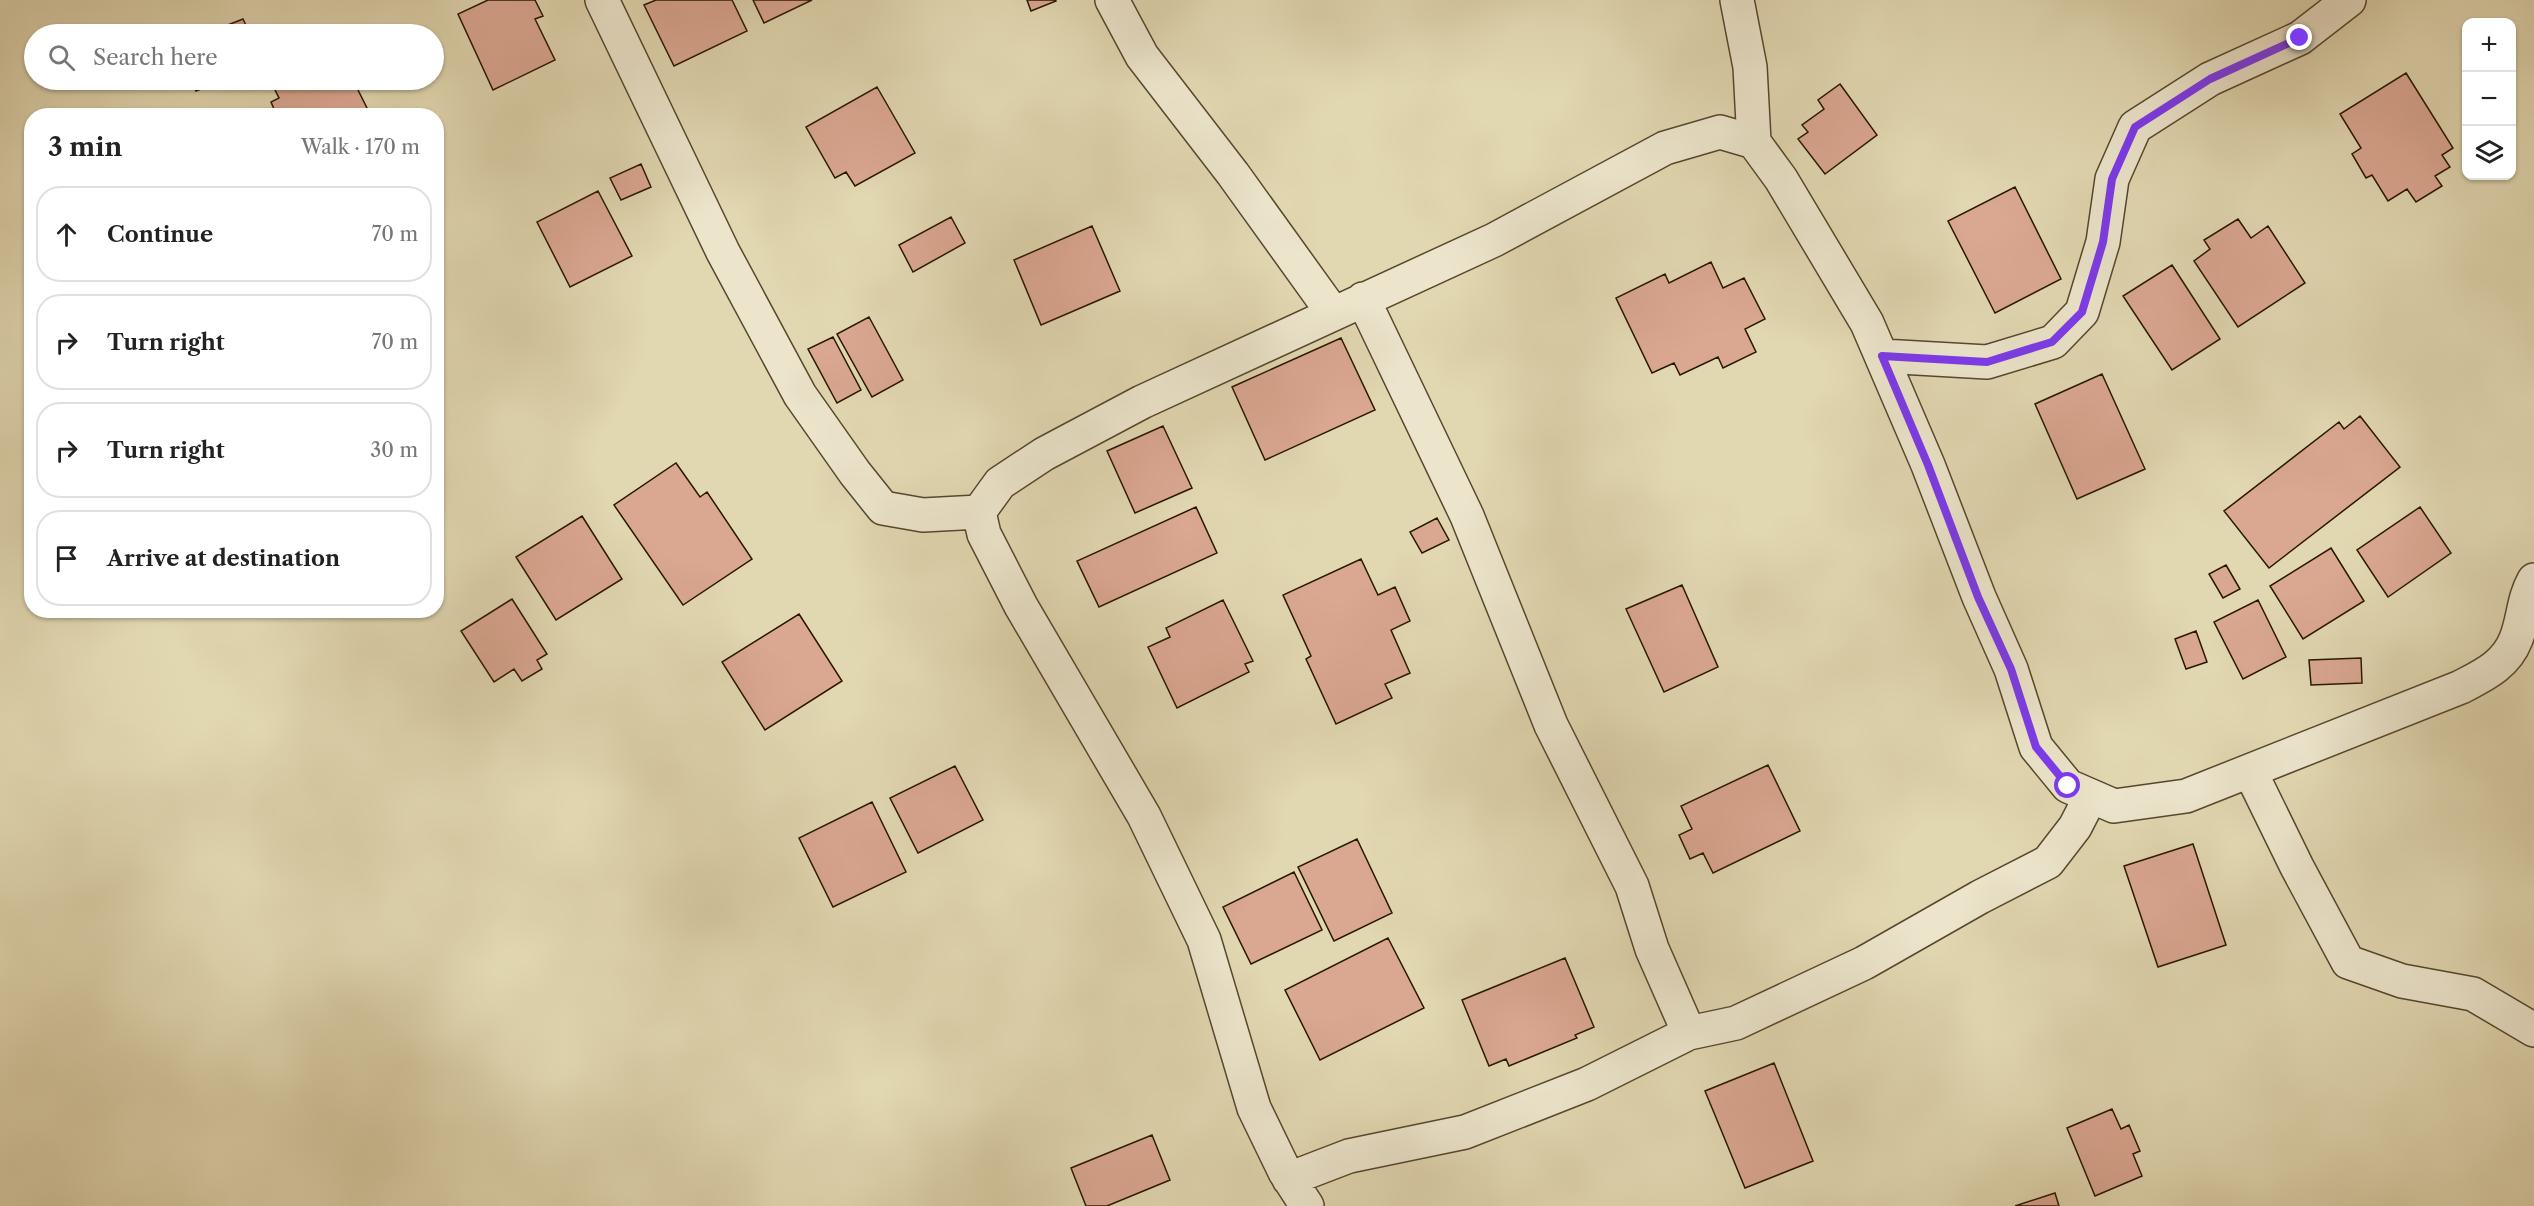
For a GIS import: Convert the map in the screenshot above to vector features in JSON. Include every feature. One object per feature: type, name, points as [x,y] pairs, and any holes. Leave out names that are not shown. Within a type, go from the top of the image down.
[{"type":"street","points":[[602,0],[723,252],[800,394],[855,473],[884,508],[923,515],[978,512],[1000,483],[1044,454],[1142,402],[1494,240],[1665,148],[1720,132],[1754,142]]},
{"type":"street","points":[[1112,0],[1142,56],[1233,174],[1333,313]]},
{"type":"street","points":[[1737,0],[1750,67],[1754,142],[1781,179],[1868,324],[1928,465],[1978,597],[2011,669],[2036,747],[2068,786],[2114,806],[2186,796],[2441,695],[2494,670],[2516,639],[2522,611],[2534,580]]},
{"type":"street","points":[[1882,356],[1987,362],[2052,342],[2082,312],[2103,242],[2112,179],[2135,127],[2210,79],[2300,38],[2349,0]]},
{"type":"street","points":[[1363,299],[1467,516],[1551,725],[1632,886],[1652,949],[1689,1033]]},
{"type":"street","points":[[978,512],[984,534],[1020,606],[1144,816],[1204,940],[1254,1108],[1289,1179],[1306,1206]]},
{"type":"street","points":[[2250,771],[2296,867],[2348,962],[2402,981],[2473,994],[2534,1030]]},
{"type":"street","points":[[1289,1179],[1349,1156],[1465,1132],[1587,1084],[1689,1033],[1736,1023],[1864,963],[1980,897],[2048,862],[2075,827],[2091,796]]},
{"type":"building","points":[[488,0],[535,0],[543,16],[535,19],[555,60],[493,90],[458,14]]},
{"type":"building","points":[[656,0],[732,0],[747,31],[674,66],[644,5]]},
{"type":"building","points":[[753,0],[812,0],[764,23]]},
{"type":"building","points":[[1027,0],[1055,0],[1056,1],[1031,11]]},
{"type":"building","points":[[243,19],[245,24],[230,24]]},
{"type":"building","points":[[2406,73],[2453,148],[2442,155],[2450,167],[2435,176],[2442,186],[2416,202],[2407,189],[2388,201],[2372,175],[2366,178],[2352,154],[2361,148],[2340,114]]},
{"type":"building","points":[[1840,84],[1877,135],[1825,174],[1798,139],[1808,132],[1802,125],[1824,109],[1818,100]]},
{"type":"building","points":[[877,87],[915,153],[855,186],[846,172],[835,178],[806,127]]},
{"type":"building","points":[[275,90],[358,90],[367,108],[274,108],[271,102],[279,98]]},
{"type":"building","points":[[641,164],[651,187],[621,200],[610,178]]},
{"type":"building","points":[[2015,187],[2061,279],[1995,313],[1948,221]]},
{"type":"building","points":[[598,191],[632,256],[570,287],[537,222]]},
{"type":"building","points":[[951,217],[965,243],[913,272],[899,245]]},
{"type":"building","points":[[2238,219],[2251,238],[2268,226],[2305,283],[2238,327],[2194,261],[2210,249],[2204,240]]},
{"type":"building","points":[[1092,226],[1120,291],[1041,325],[1014,260]]},
{"type":"building","points":[[1711,262],[1723,288],[1744,278],[1765,319],[1745,329],[1756,352],[1723,368],[1718,357],[1680,375],[1674,363],[1652,373],[1616,298],[1665,274],[1669,283]]},
{"type":"building","points":[[2172,265],[2220,339],[2172,370],[2123,296]]},
{"type":"building","points":[[869,317],[903,380],[872,397],[837,334]]},
{"type":"building","points":[[833,337],[861,390],[837,403],[808,349]]},
{"type":"building","points":[[1341,338],[1375,410],[1265,460],[1232,387]]},
{"type":"building","points":[[2102,374],[2145,469],[2077,499],[2035,404]]},
{"type":"building","points":[[2360,416],[2400,467],[2269,568],[2224,511],[2339,422],[2344,429]]},
{"type":"building","points":[[1163,426],[1192,488],[1135,513],[1107,451]]},
{"type":"building","points":[[676,463],[700,497],[707,492],[752,559],[683,605],[614,505]]},
{"type":"building","points":[[1196,507],[1217,553],[1099,607],[1077,561]]},
{"type":"building","points":[[2420,507],[2451,553],[2388,597],[2357,550]]},
{"type":"building","points":[[582,516],[622,579],[556,620],[516,557]]},
{"type":"building","points":[[1437,518],[1449,540],[1422,553],[1410,532]]},
{"type":"building","points":[[2331,548],[2364,601],[2303,639],[2270,586]]},
{"type":"building","points":[[1361,559],[1378,595],[1395,587],[1410,621],[1391,630],[1410,673],[1385,684],[1392,698],[1336,724],[1306,659],[1311,656],[1283,595]]},
{"type":"building","points":[[2226,565],[2240,589],[2223,598],[2209,574]]},
{"type":"building","points":[[1682,585],[1718,667],[1664,692],[1626,609]]},
{"type":"building","points":[[512,599],[547,654],[537,660],[542,669],[522,681],[514,669],[494,682],[461,631]]},
{"type":"building","points":[[1223,600],[1253,661],[1245,664],[1249,672],[1177,708],[1148,647],[1170,637],[1166,628]]},
{"type":"building","points":[[2258,600],[2286,657],[2243,679],[2214,622]]},
{"type":"building","points":[[799,614],[842,681],[765,730],[722,662]]},
{"type":"building","points":[[2196,631],[2207,662],[2186,669],[2175,639]]},
{"type":"building","points":[[2361,658],[2362,683],[2311,685],[2309,660]]},
{"type":"building","points":[[1768,765],[1800,831],[1713,873],[1703,853],[1690,859],[1679,835],[1692,829],[1681,806]]},
{"type":"building","points":[[955,766],[983,820],[918,853],[890,798]]},
{"type":"building","points":[[872,802],[906,872],[833,907],[799,838]]},
{"type":"building","points":[[1357,839],[1392,913],[1334,941],[1298,867]]},
{"type":"building","points":[[2193,844],[2226,945],[2158,967],[2124,866]]},
{"type":"building","points":[[1294,872],[1322,930],[1251,964],[1223,907]]},
{"type":"building","points":[[1388,938],[1424,1008],[1320,1060],[1285,990]]},
{"type":"building","points":[[1565,958],[1594,1027],[1575,1035],[1577,1038],[1509,1066],[1506,1059],[1489,1066],[1462,1000]]},
{"type":"building","points":[[1774,1063],[1813,1161],[1745,1188],[1705,1091]]},
{"type":"building","points":[[2112,1109],[2121,1129],[2129,1125],[2140,1151],[2133,1154],[2142,1176],[2095,1196],[2067,1128]]},
{"type":"building","points":[[1152,1135],[1170,1180],[1107,1206],[1086,1206],[1071,1168]]},
{"type":"building","points":[[2055,1193],[2059,1206],[2015,1206]]},
{"type":"route","points":[[2068,786],[2036,747],[2011,669],[1978,597],[1928,465],[1882,356],[1987,362],[2052,342],[2082,312],[2103,242],[2112,179],[2135,127],[2210,79],[2300,38]]}]
